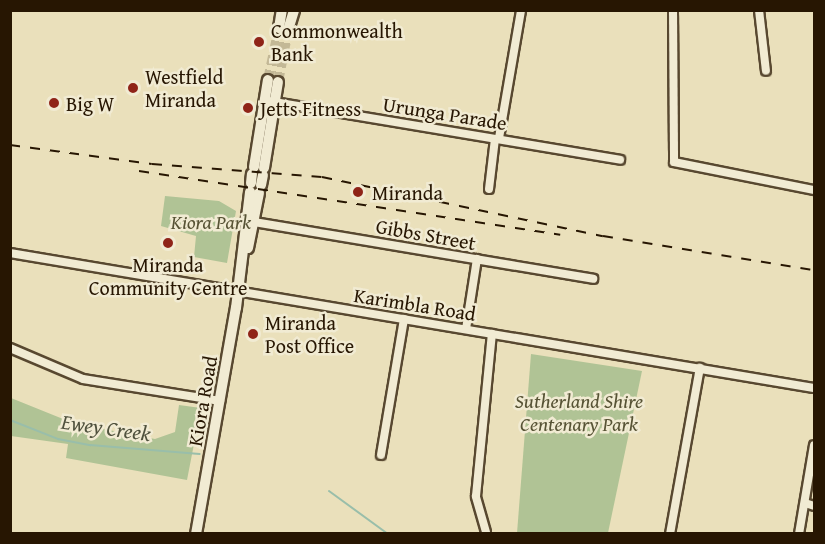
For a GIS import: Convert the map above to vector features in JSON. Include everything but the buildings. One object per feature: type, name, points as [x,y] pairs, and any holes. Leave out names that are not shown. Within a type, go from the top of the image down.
[{"type":"street","points":[[282,10],[284,29],[294,10]]},
{"type":"street","points":[[489,189],[521,10]]},
{"type":"street","points":[[673,10],[674,162],[814,190]]},
{"type":"street","points":[[759,10],[766,71]]},
{"type":"street","name":"Kiora Road","points":[[196,534],[273,81]]},
{"type":"street","name":"Urunga Parade","points":[[270,101],[620,160]]},
{"type":"street","name":"Kiora Road","points":[[241,274],[254,222],[257,180]]},
{"type":"street","name":"Gibbs Street","points":[[254,222],[593,279]]},
{"type":"street","name":"Karimbla Road","points":[[10,253],[814,388]]},
{"type":"street","points":[[466,329],[477,259]]},
{"type":"street","points":[[381,454],[404,319]]},
{"type":"street","points":[[486,532],[476,496],[492,334]]},
{"type":"street","points":[[10,348],[82,379],[220,401]]},
{"type":"street","points":[[670,534],[700,368]]},
{"type":"street","points":[[799,534],[814,445]]},
{"type":"street","points":[[805,503],[814,506]]},
{"type":"green space","name":"Kiora Park","points":[[165,196],[219,201],[236,211],[227,263],[194,257],[196,236],[161,226]]},
{"type":"green space","name":"Sutherland Shire Centenary Park","points":[[531,354],[642,371],[608,533],[517,533]]},
{"type":"green space","points":[[11,398],[73,423],[155,439],[175,432],[179,405],[201,408],[187,480],[66,458],[68,444],[11,436]]},
{"type":"waterway","name":"Ewey Creek","points":[[10,420],[58,439],[90,445],[200,454]]},
{"type":"waterway","name":"Ewey Creek","points":[[329,491],[388,534]]},
{"type":"tunnel","points":[[268,80],[279,28]]},
{"type":"tunnel","points":[[278,82],[288,30]]},
{"type":"railway","points":[[10,145],[152,164],[322,177],[603,236],[814,270]]},
{"type":"railway","points":[[139,171],[560,235]]},
{"type":"place","name":"Commonwealth Bank","points":[[259,42]]},
{"type":"place","name":"Westfield Miranda","points":[[133,88]]},
{"type":"place","name":"Big W","points":[[54,103]]},
{"type":"place","name":"Jetts Fitness","points":[[248,108]]},
{"type":"place","name":"Miranda","points":[[358,192]]},
{"type":"place","name":"Miranda Community Centre","points":[[168,243]]},
{"type":"place","name":"Miranda Post Office","points":[[253,334]]}]
